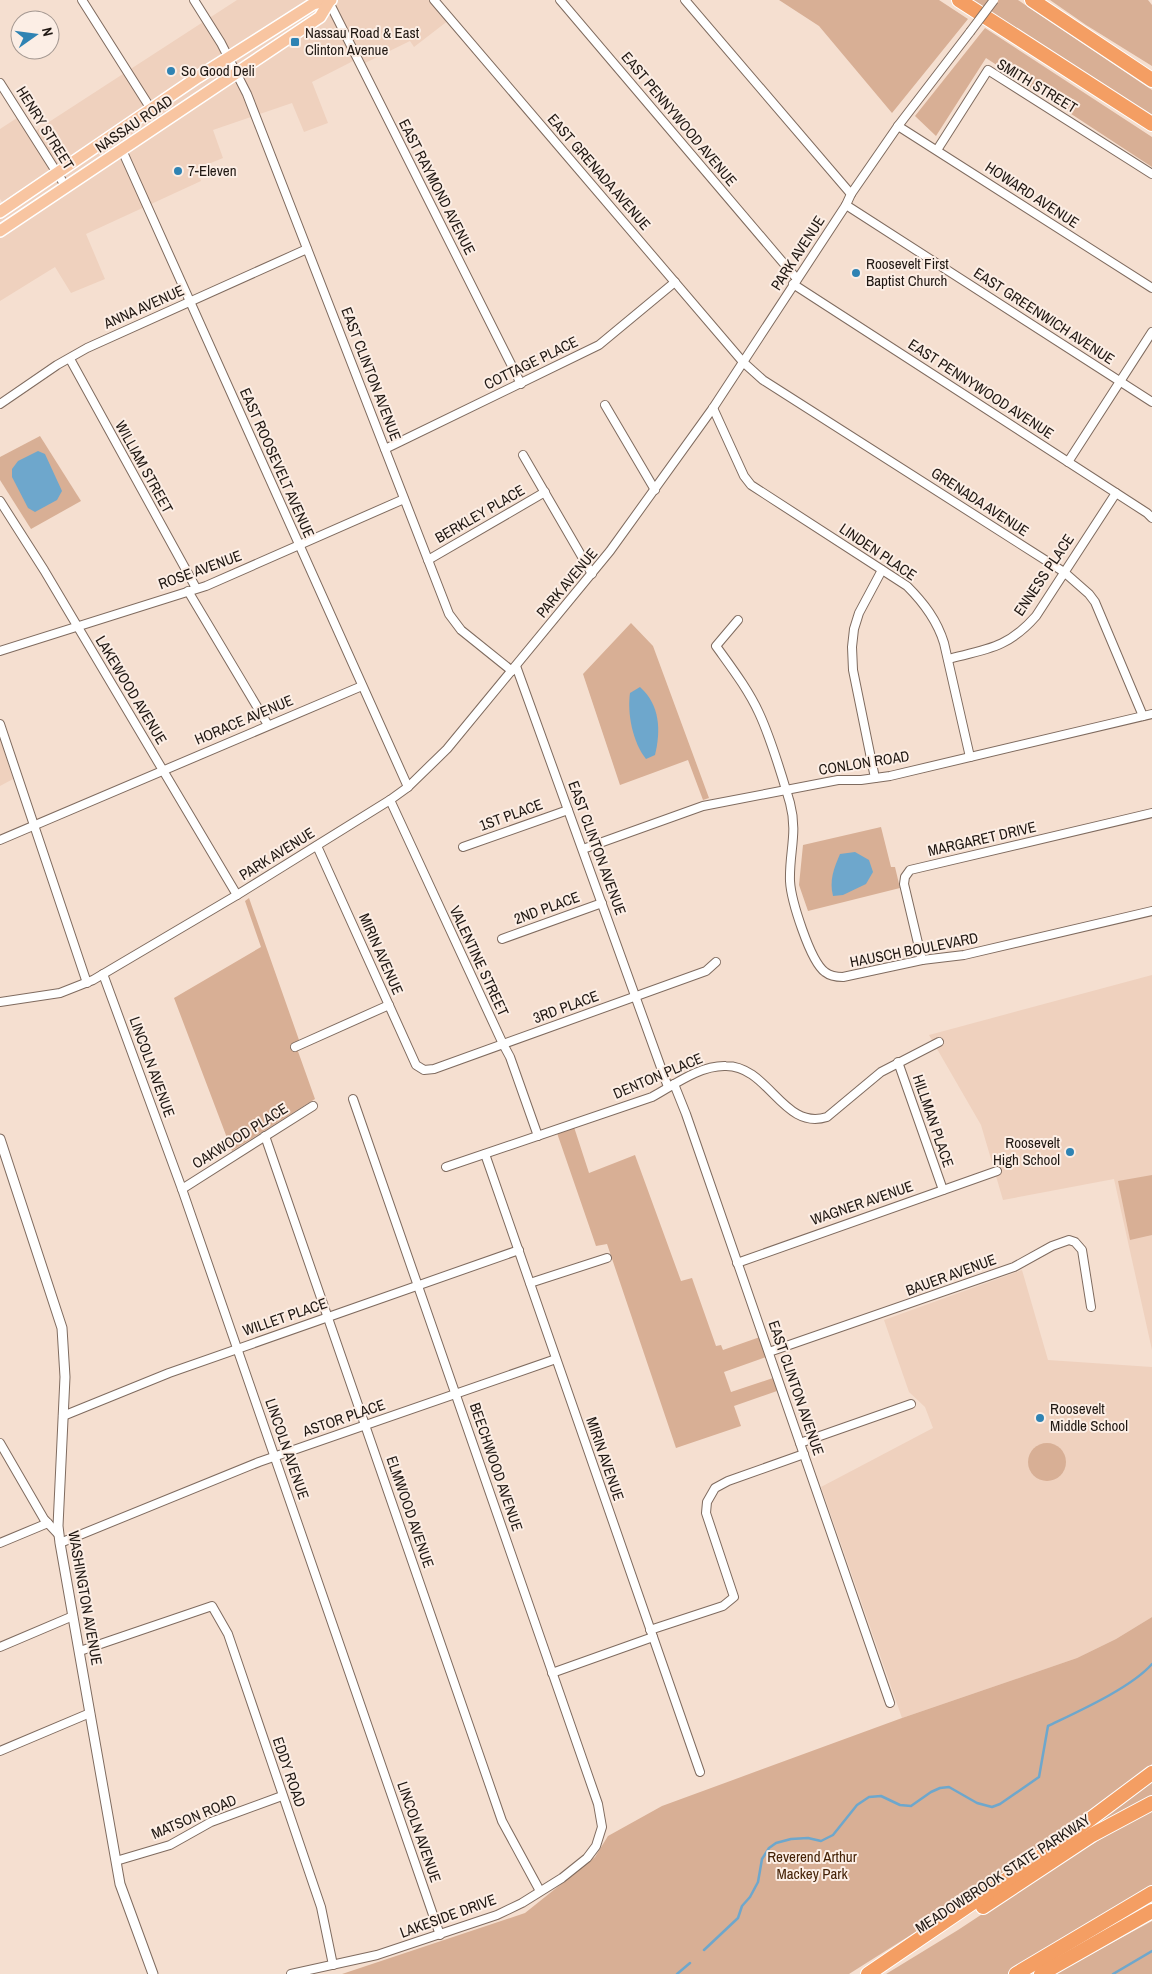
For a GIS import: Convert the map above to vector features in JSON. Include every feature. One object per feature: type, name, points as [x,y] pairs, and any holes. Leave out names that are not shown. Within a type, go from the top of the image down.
[{"type":"highway","points":[[959,0],[1152,124]]},
{"type":"highway","points":[[1032,0],[1152,80]]},
{"type":"highway","points":[[870,1974],[1015,1874],[1131,1789],[1152,1771]]},
{"type":"highway","name":"MEADOWBROOK STATE PARKWAY","points":[[870,1974],[943,1933],[1105,1827],[1152,1803]]},
{"type":"highway","points":[[1016,1974],[1152,1893]]},
{"type":"highway","points":[[1041,1974],[1152,1911]]},
{"type":"main road","name":"NASSAU ROAD","points":[[0,212],[151,109],[320,17],[330,1]]},
{"type":"main road","name":"NASSAU ROAD","points":[[0,231],[122,150],[232,66],[311,2],[330,1]]},
{"type":"street","points":[[82,0],[151,109]]},
{"type":"street","name":"EAST CLINTON AVENUE","points":[[194,0],[221,43],[247,94],[404,499],[454,622],[461,630],[514,668],[583,849],[651,1040],[689,1123],[890,1703]]},
{"type":"street","name":"EAST GRENADA AVENUE","points":[[434,0],[743,362]]},
{"type":"street","name":"EAST PENNYWOOD AVENUE","points":[[560,0],[795,282],[1152,518]]},
{"type":"street","points":[[685,0],[852,194]]},
{"type":"street","name":"PARK AVENUE","points":[[0,1002],[60,993],[87,983],[103,974],[390,800],[408,787],[447,749],[592,574],[655,490],[713,408],[898,126],[994,0]]},
{"type":"street","name":"EAST RAYMOND AVENUE","points":[[330,1],[521,384]]},
{"type":"street","name":"SMITH STREET","points":[[937,150],[988,70],[1152,174]]},
{"type":"street","name":"HENRY STREET","points":[[0,83],[66,187]]},
{"type":"street","name":"HOWARD AVENUE","points":[[898,126],[1152,288]]},
{"type":"street","name":"EAST ROOSEVELT AVENUE","points":[[122,150],[408,787]]},
{"type":"street","name":"EAST GREENWICH AVENUE","points":[[846,205],[1152,402]]},
{"type":"street","name":"ANNA AVENUE","points":[[0,404],[87,348],[307,249]]},
{"type":"street","name":"COTTAGE PLACE","points":[[385,449],[599,345],[675,282]]},
{"type":"street","points":[[1068,462],[1152,332]]},
{"type":"street","name":"WILLIAM STREET","points":[[70,359],[196,588]]},
{"type":"street","name":"GRENADA AVENUE","points":[[743,362],[763,380],[1064,572],[1089,594],[1095,602],[1143,716]]},
{"type":"street","points":[[605,405],[655,490]]},
{"type":"street","name":"LINDEN PLACE","points":[[713,408],[744,476],[751,485],[907,586],[924,603],[939,628],[948,659],[970,757]]},
{"type":"street","points":[[523,455],[592,574]]},
{"type":"street","name":"BERKLEY PLACE","points":[[428,560],[545,492]]},
{"type":"street","name":"ENNESS PLACE","points":[[948,659],[999,646],[1016,636],[1036,616],[1116,493]]},
{"type":"street","name":"ROSE AVENUE","points":[[0,651],[196,588],[299,546],[404,499]]},
{"type":"street","name":"LAKEWOOD AVENUE","points":[[0,501],[163,770],[236,895]]},
{"type":"street","points":[[875,778],[853,670],[852,647],[854,629],[859,612],[882,570]]},
{"type":"street","points":[[188,591],[268,725]]},
{"type":"street","name":"HAUSCH BOULEVARD","points":[[738,620],[716,646],[759,712],[795,824],[790,880],[791,893],[808,944],[818,965],[830,975],[842,977],[922,960],[964,955],[1152,911]]},
{"type":"street","name":"HORACE AVENUE","points":[[0,840],[362,686]]},
{"type":"street","name":"CONLON ROAD","points":[[583,849],[703,806],[838,780],[875,778],[1152,714]]},
{"type":"street","points":[[0,724],[87,983]]},
{"type":"street","name":"VALENTINE STREET","points":[[390,800],[510,1057],[538,1136]]},
{"type":"street","name":"1ST PLACE","points":[[463,847],[568,810]]},
{"type":"street","name":"MARGARET DRIVE","points":[[922,960],[904,884],[905,877],[910,870],[1152,812]]},
{"type":"street","name":"MIRIN AVENUE","points":[[317,846],[416,1066],[424,1070]]},
{"type":"street","name":"2ND PLACE","points":[[502,938],[602,903]]},
{"type":"street","name":"3RD PLACE","points":[[424,1070],[434,1069],[706,971],[716,962]]},
{"type":"street","name":"LINCOLN AVENUE","points":[[103,974],[182,1189],[440,1935]]},
{"type":"street","points":[[295,1048],[389,1006]]},
{"type":"street","name":"DENTON PLACE","points":[[446,1168],[652,1097],[671,1086],[712,1068],[725,1066],[738,1067],[753,1075],[794,1113],[806,1119],[817,1120],[827,1117],[881,1072],[939,1042]]},
{"type":"street","name":"HILLMAN PLACE","points":[[898,1062],[943,1190]]},
{"type":"street","name":"BEECHWOOD AVENUE","points":[[353,1099],[600,1812],[602,1827],[596,1846]]},
{"type":"street","name":"OAKWOOD PLACE","points":[[182,1189],[313,1106]]},
{"type":"street","name":"ELMWOOD AVENUE","points":[[265,1136],[502,1821],[540,1891]]},
{"type":"street","name":"WASHINGTON AVENUE","points":[[0,1139],[62,1328],[65,1377],[59,1539],[116,1861],[126,1905],[152,1974]]},
{"type":"street","name":"MIRIN AVENUE","points":[[485,1154],[700,1772]]},
{"type":"street","name":"WAGNER AVENUE","points":[[737,1262],[997,1171]]},
{"type":"street","name":"BAUER AVENUE","points":[[768,1352],[1011,1268],[1052,1246],[1069,1240],[1075,1242],[1082,1250],[1091,1307]]},
{"type":"street","name":"WILLET PLACE","points":[[64,1416],[169,1373],[237,1348],[519,1250]]},
{"type":"street","points":[[530,1283],[608,1258]]},
{"type":"street","name":"ASTOR PLACE","points":[[59,1539],[275,1457],[556,1359]]},
{"type":"street","points":[[800,1443],[911,1404]]},
{"type":"street","points":[[0,1443],[59,1539]]},
{"type":"street","points":[[552,1673],[723,1606],[734,1596],[706,1513],[707,1502],[715,1488],[728,1481],[804,1454]]},
{"type":"street","points":[[0,1543],[48,1523]]},
{"type":"street","name":"EDDY ROAD","points":[[80,1651],[212,1606],[228,1634],[321,1907],[333,1965]]},
{"type":"street","points":[[0,1647],[73,1616]]},
{"type":"street","points":[[0,1750],[90,1713]]},
{"type":"street","name":"MATSON ROAD","points":[[116,1861],[170,1845],[212,1822],[282,1796]]},
{"type":"street","name":"LAKESIDE DRIVE","points":[[291,1974],[377,1955],[497,1914],[522,1903],[562,1878],[587,1858],[596,1846]]},
{"type":"shaded area","points":[[237,0],[434,0],[449,20],[414,47],[410,41],[363,64],[359,58],[312,82],[328,123],[304,132],[292,103],[213,130],[223,158],[196,169],[201,181],[86,234],[105,279],[71,293],[55,267],[0,301],[0,219],[8,212],[0,199],[0,129],[20,116],[32,133]]},
{"type":"shaded area","points":[[0,738],[13,779],[0,786]]},
{"type":"shaded area","name":"Roosevelt High School","points":[[1152,975],[1152,1350],[1114,1179],[1003,1200],[981,1125],[929,1035]]},
{"type":"shaded area","points":[[1022,1270],[1048,1360],[1152,1367],[1152,1617],[1116,1639],[1077,1658],[902,1718],[821,1487],[933,1428],[925,1407],[909,1392],[884,1320]]},
{"type":"green space","points":[[779,0],[939,0],[968,19],[892,113],[819,26]]},
{"type":"green space","points":[[972,0],[1018,0],[1152,90],[1152,115],[997,18]]},
{"type":"green space","points":[[1050,0],[1148,0],[1152,5],[1152,66],[1086,25]]},
{"type":"green space","points":[[985,28],[1152,137],[1152,167],[986,58],[936,136],[915,116]]},
{"type":"green space","points":[[40,436],[81,501],[31,529],[0,480],[0,457]]},
{"type":"green space","points":[[631,623],[653,646],[709,798],[703,800],[688,760],[620,785],[583,674]]},
{"type":"green space","points":[[881,827],[891,867],[895,867],[900,888],[808,911],[799,885],[803,845]]},
{"type":"green space","points":[[249,898],[299,1040],[295,1043],[315,1099],[232,1151],[174,998],[261,947],[245,901]]},
{"type":"green space","points":[[574,1127],[589,1173],[635,1155],[681,1281],[692,1278],[716,1346],[721,1345],[723,1350],[760,1337],[766,1357],[724,1372],[731,1392],[773,1378],[777,1391],[734,1406],[741,1426],[676,1448],[607,1244],[596,1246],[557,1133]]},
{"type":"green space","points":[[1152,1175],[1152,1235],[1130,1240],[1118,1181]]},
{"type":"green space","points":[[1047,1443],[1060,1449],[1066,1462],[1060,1475],[1047,1481],[1034,1475],[1028,1462],[1034,1449]]},
{"type":"green space","name":"Reverend Arthur Mackey Park","points":[[1152,1617],[1152,1764],[1122,1790],[1029,1856],[925,1926],[849,1974],[342,1974],[525,1913],[595,1857],[608,1836],[662,1806],[902,1718],[1077,1658],[1116,1639]]},
{"type":"green space","points":[[1152,1778],[1152,1797],[1050,1858]]},
{"type":"green space","points":[[1152,1809],[1152,1889],[1011,1974],[886,1974],[958,1930],[1057,1865]]},
{"type":"green space","points":[[1152,1921],[1152,1974],[1055,1974]]},
{"type":"water","points":[[38,451],[45,454],[62,491],[57,500],[35,512],[28,508],[12,477],[12,469],[18,461]]},
{"type":"water","points":[[640,687],[652,702],[658,727],[655,755],[646,759],[634,737],[629,710],[630,693]]},
{"type":"water","points":[[855,852],[869,860],[873,872],[866,884],[843,895],[833,896],[832,879],[840,854]]},
{"type":"waterway","points":[[704,1950],[738,1918],[742,1906],[750,1897],[758,1882],[762,1859],[769,1848],[776,1843],[791,1839],[808,1838],[821,1841],[833,1835],[857,1805],[869,1797],[881,1796],[900,1805],[911,1806],[931,1792],[949,1787],[977,1803],[992,1807],[1000,1804],[1039,1777],[1048,1726],[1118,1690],[1143,1673],[1152,1664]]},
{"type":"waterway","points":[[1113,1974],[1152,1951]]},
{"type":"waterway","points":[[677,1974],[690,1963]]},
{"type":"place","name":"Nassau Road & East Clinton Avenue","points":[[295,42]]},
{"type":"place","name":"So Good Deli","points":[[171,71]]},
{"type":"place","name":"7-Eleven","points":[[178,171]]},
{"type":"place","name":"Roosevelt First Baptist Church","points":[[856,273]]},
{"type":"place","name":"Roosevelt High School","points":[[1070,1152]]},
{"type":"place","name":"Roosevelt Middle School","points":[[1040,1418]]}]
